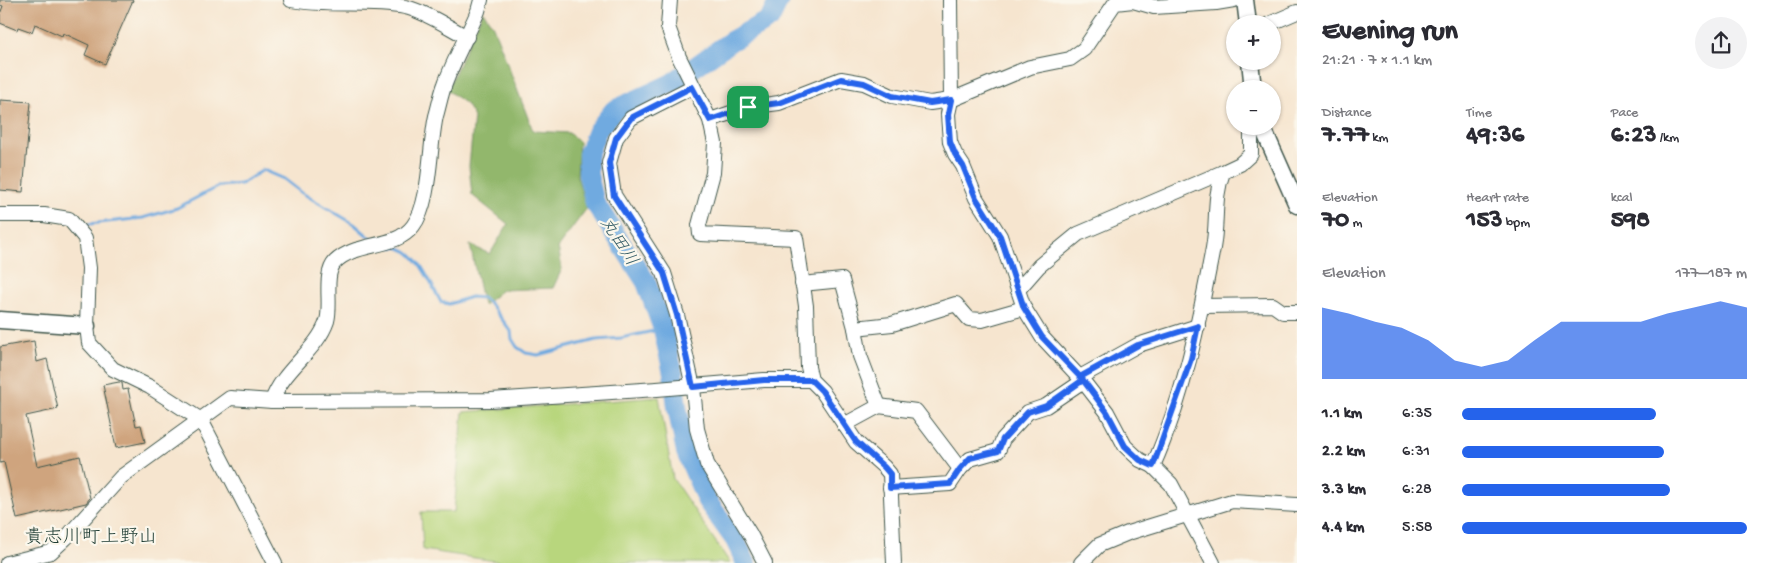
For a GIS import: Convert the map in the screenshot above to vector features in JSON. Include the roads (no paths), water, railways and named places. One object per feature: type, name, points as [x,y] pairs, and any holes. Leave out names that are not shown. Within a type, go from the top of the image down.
[{"type":"street","points":[[291,0],[302,2],[361,2],[404,6],[420,11],[467,37]]},
{"type":"street","points":[[272,401],[276,390],[319,337],[327,320],[329,272],[335,262],[347,253],[399,238],[413,228],[423,210],[436,119],[445,83],[478,11],[480,0]]},
{"type":"street","points":[[670,0],[668,27],[692,87],[710,120],[715,143],[715,161],[700,225],[700,234],[796,238],[806,306],[808,367],[811,380],[822,391],[856,442],[890,474],[894,563]]},
{"type":"street","points":[[950,0],[951,100],[948,114],[950,142],[963,166],[976,198],[1000,236],[1024,308],[1042,337],[1081,379],[1107,412],[1125,446],[1140,460],[1153,466],[1171,484],[1214,563]]},
{"type":"street","points":[[710,120],[748,107],[779,103],[841,79],[864,83],[892,96],[930,103],[951,100],[1030,67],[1070,59],[1084,49],[1115,4],[1133,1],[1154,7],[1216,4],[1234,0]]},
{"type":"street","points":[[1245,0],[1247,15]]},
{"type":"street","points":[[1281,19],[1297,12]]},
{"type":"street","points":[[692,87],[631,118],[616,138],[609,163],[614,196],[664,273],[677,315],[693,387],[697,428],[707,464],[750,534],[765,563]]},
{"type":"street","points":[[1018,290],[1039,266],[1078,234],[1240,164],[1251,154],[1251,135]]},
{"type":"street","points":[[1266,135],[1297,204]]},
{"type":"street","points":[[1153,466],[1191,359],[1214,244],[1217,188],[1223,172]]},
{"type":"street","points":[[0,215],[44,215],[69,219],[85,238],[89,268],[87,326],[90,343],[113,369],[150,387],[201,420],[274,563]]},
{"type":"street","points":[[802,284],[842,280],[855,328],[860,356],[879,406]]},
{"type":"street","points":[[855,328],[892,324],[956,304],[969,319],[982,320],[1024,308]]},
{"type":"street","points":[[1202,306],[1273,305],[1283,312],[1297,312]]},
{"type":"street","points":[[0,320],[87,326]]},
{"type":"street","points":[[890,488],[950,484],[970,458],[998,451],[1003,439],[1028,412],[1046,406],[1081,379],[1138,345],[1198,326]]},
{"type":"street","points":[[7,563],[51,552],[121,477],[230,398],[272,401],[491,400],[657,390],[764,380],[811,380]]},
{"type":"street","points":[[844,425],[879,406],[916,411],[960,469]]},
{"type":"street","points":[[1082,563],[1099,545],[1128,533],[1187,514],[1232,502],[1297,504]]},
{"type":"waterway","name":"丸田川","points":[[746,563],[735,540],[707,501],[686,452],[677,407],[673,373],[663,329],[646,282],[595,203],[588,175],[588,154],[597,131],[614,110],[672,83],[731,41],[770,19],[779,0]]},
{"type":"waterway","points":[[89,224],[143,218],[177,208],[219,186],[241,184],[263,170],[284,179],[302,193],[354,224],[376,240]]},
{"type":"waterway","points":[[391,247],[401,248],[408,252],[420,264],[441,302],[449,304],[471,297],[483,298],[511,331],[512,339],[517,347],[526,353],[538,355],[596,340],[621,338],[663,329]]},
{"type":"district","name":"貴志川町上野山","points":[[91,535]]}]
